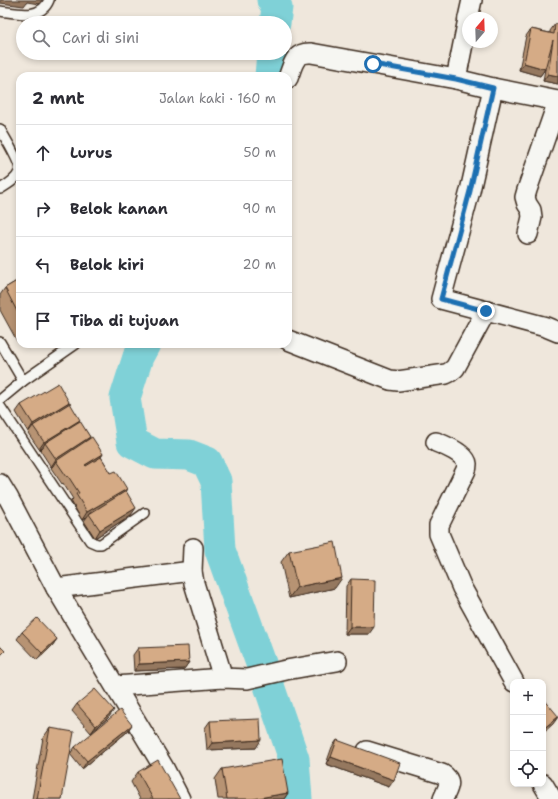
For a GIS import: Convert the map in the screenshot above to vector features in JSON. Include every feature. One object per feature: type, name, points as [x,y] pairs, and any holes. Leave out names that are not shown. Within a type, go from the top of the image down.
[{"type":"street","points":[[469,12],[472,0]]},
{"type":"street","points":[[456,79],[462,48]]},
{"type":"street","points":[[290,72],[298,56],[306,52],[456,79],[558,101],[526,190],[525,197],[531,210],[532,217],[528,234]]},
{"type":"street","points":[[493,88],[470,191],[441,299],[546,327],[558,332]]},
{"type":"street","points":[[292,342],[390,380],[398,381],[446,374],[453,370],[486,311]]},
{"type":"street","points":[[436,442],[448,446],[466,459],[467,464],[466,470],[439,525],[439,534],[462,588],[512,679]]},
{"type":"street","points":[[3,494],[56,588],[164,768],[180,799]]},
{"type":"street","points":[[193,548],[192,571],[222,678]]},
{"type":"street","points":[[56,588],[192,571]]},
{"type":"street","points":[[116,686],[222,678],[248,679],[286,670],[337,661]]},
{"type":"street","points":[[367,751],[442,774],[448,779],[449,783],[443,799]]},
{"type":"street","points":[[545,787],[552,799]]},
{"type":"lane","points":[[0,11],[31,14],[41,11],[49,0]]},
{"type":"lane","points":[[0,129],[16,160]]},
{"type":"lane","points":[[0,189],[11,183],[16,177]]},
{"type":"lane","points":[[0,342],[23,381]]},
{"type":"lane","points":[[0,400],[23,381],[70,348]]},
{"type":"lane","points":[[0,406],[90,541],[101,544],[145,514]]},
{"type":"building","points":[[555,24],[558,24],[558,76],[548,74],[553,40],[545,69],[524,63],[531,29],[554,34]]},
{"type":"building","points":[[16,281],[16,309],[5,288]]},
{"type":"building","points":[[58,383],[69,402],[33,424],[21,405]]},
{"type":"building","points":[[70,403],[80,420],[44,442],[33,426]]},
{"type":"building","points":[[80,421],[90,437],[56,459],[45,443]]},
{"type":"building","points":[[92,437],[103,454],[85,465],[86,466],[101,457],[111,473],[116,471],[127,489],[87,512],[76,494],[79,493],[56,461]]},
{"type":"building","points":[[126,491],[136,508],[100,530],[89,514]]},
{"type":"building","points":[[335,542],[342,578],[297,587],[289,551]]},
{"type":"building","points":[[351,579],[375,580],[374,627],[350,627]]},
{"type":"building","points":[[37,618],[57,639],[42,653],[22,632]]},
{"type":"building","points":[[0,646],[5,651],[0,656]]},
{"type":"building","points":[[188,646],[189,662],[139,664],[138,648]]},
{"type":"building","points":[[95,689],[114,710],[96,726],[77,704]]},
{"type":"building","points":[[546,702],[558,716],[546,727]]},
{"type":"building","points":[[120,710],[132,725],[87,761],[75,747]]},
{"type":"building","points":[[260,719],[261,740],[212,743],[210,721]]},
{"type":"building","points":[[50,728],[74,732],[62,799],[37,799]]},
{"type":"building","points":[[337,740],[400,763],[394,780],[331,757]]},
{"type":"building","points":[[282,759],[288,793],[253,799],[227,799],[222,769]]},
{"type":"building","points":[[158,760],[180,799],[153,799],[138,772]]},
{"type":"waterway","points":[[272,0],[277,7],[276,16]]},
{"type":"waterway","points":[[270,72],[271,60]]},
{"type":"waterway","points":[[143,348],[138,357],[125,398],[132,442],[155,454],[189,455],[207,462],[216,481],[220,550],[294,759],[297,799]]},
{"type":"route","points":[[373,64],[456,79],[493,88],[470,191],[441,299],[486,311]]}]
